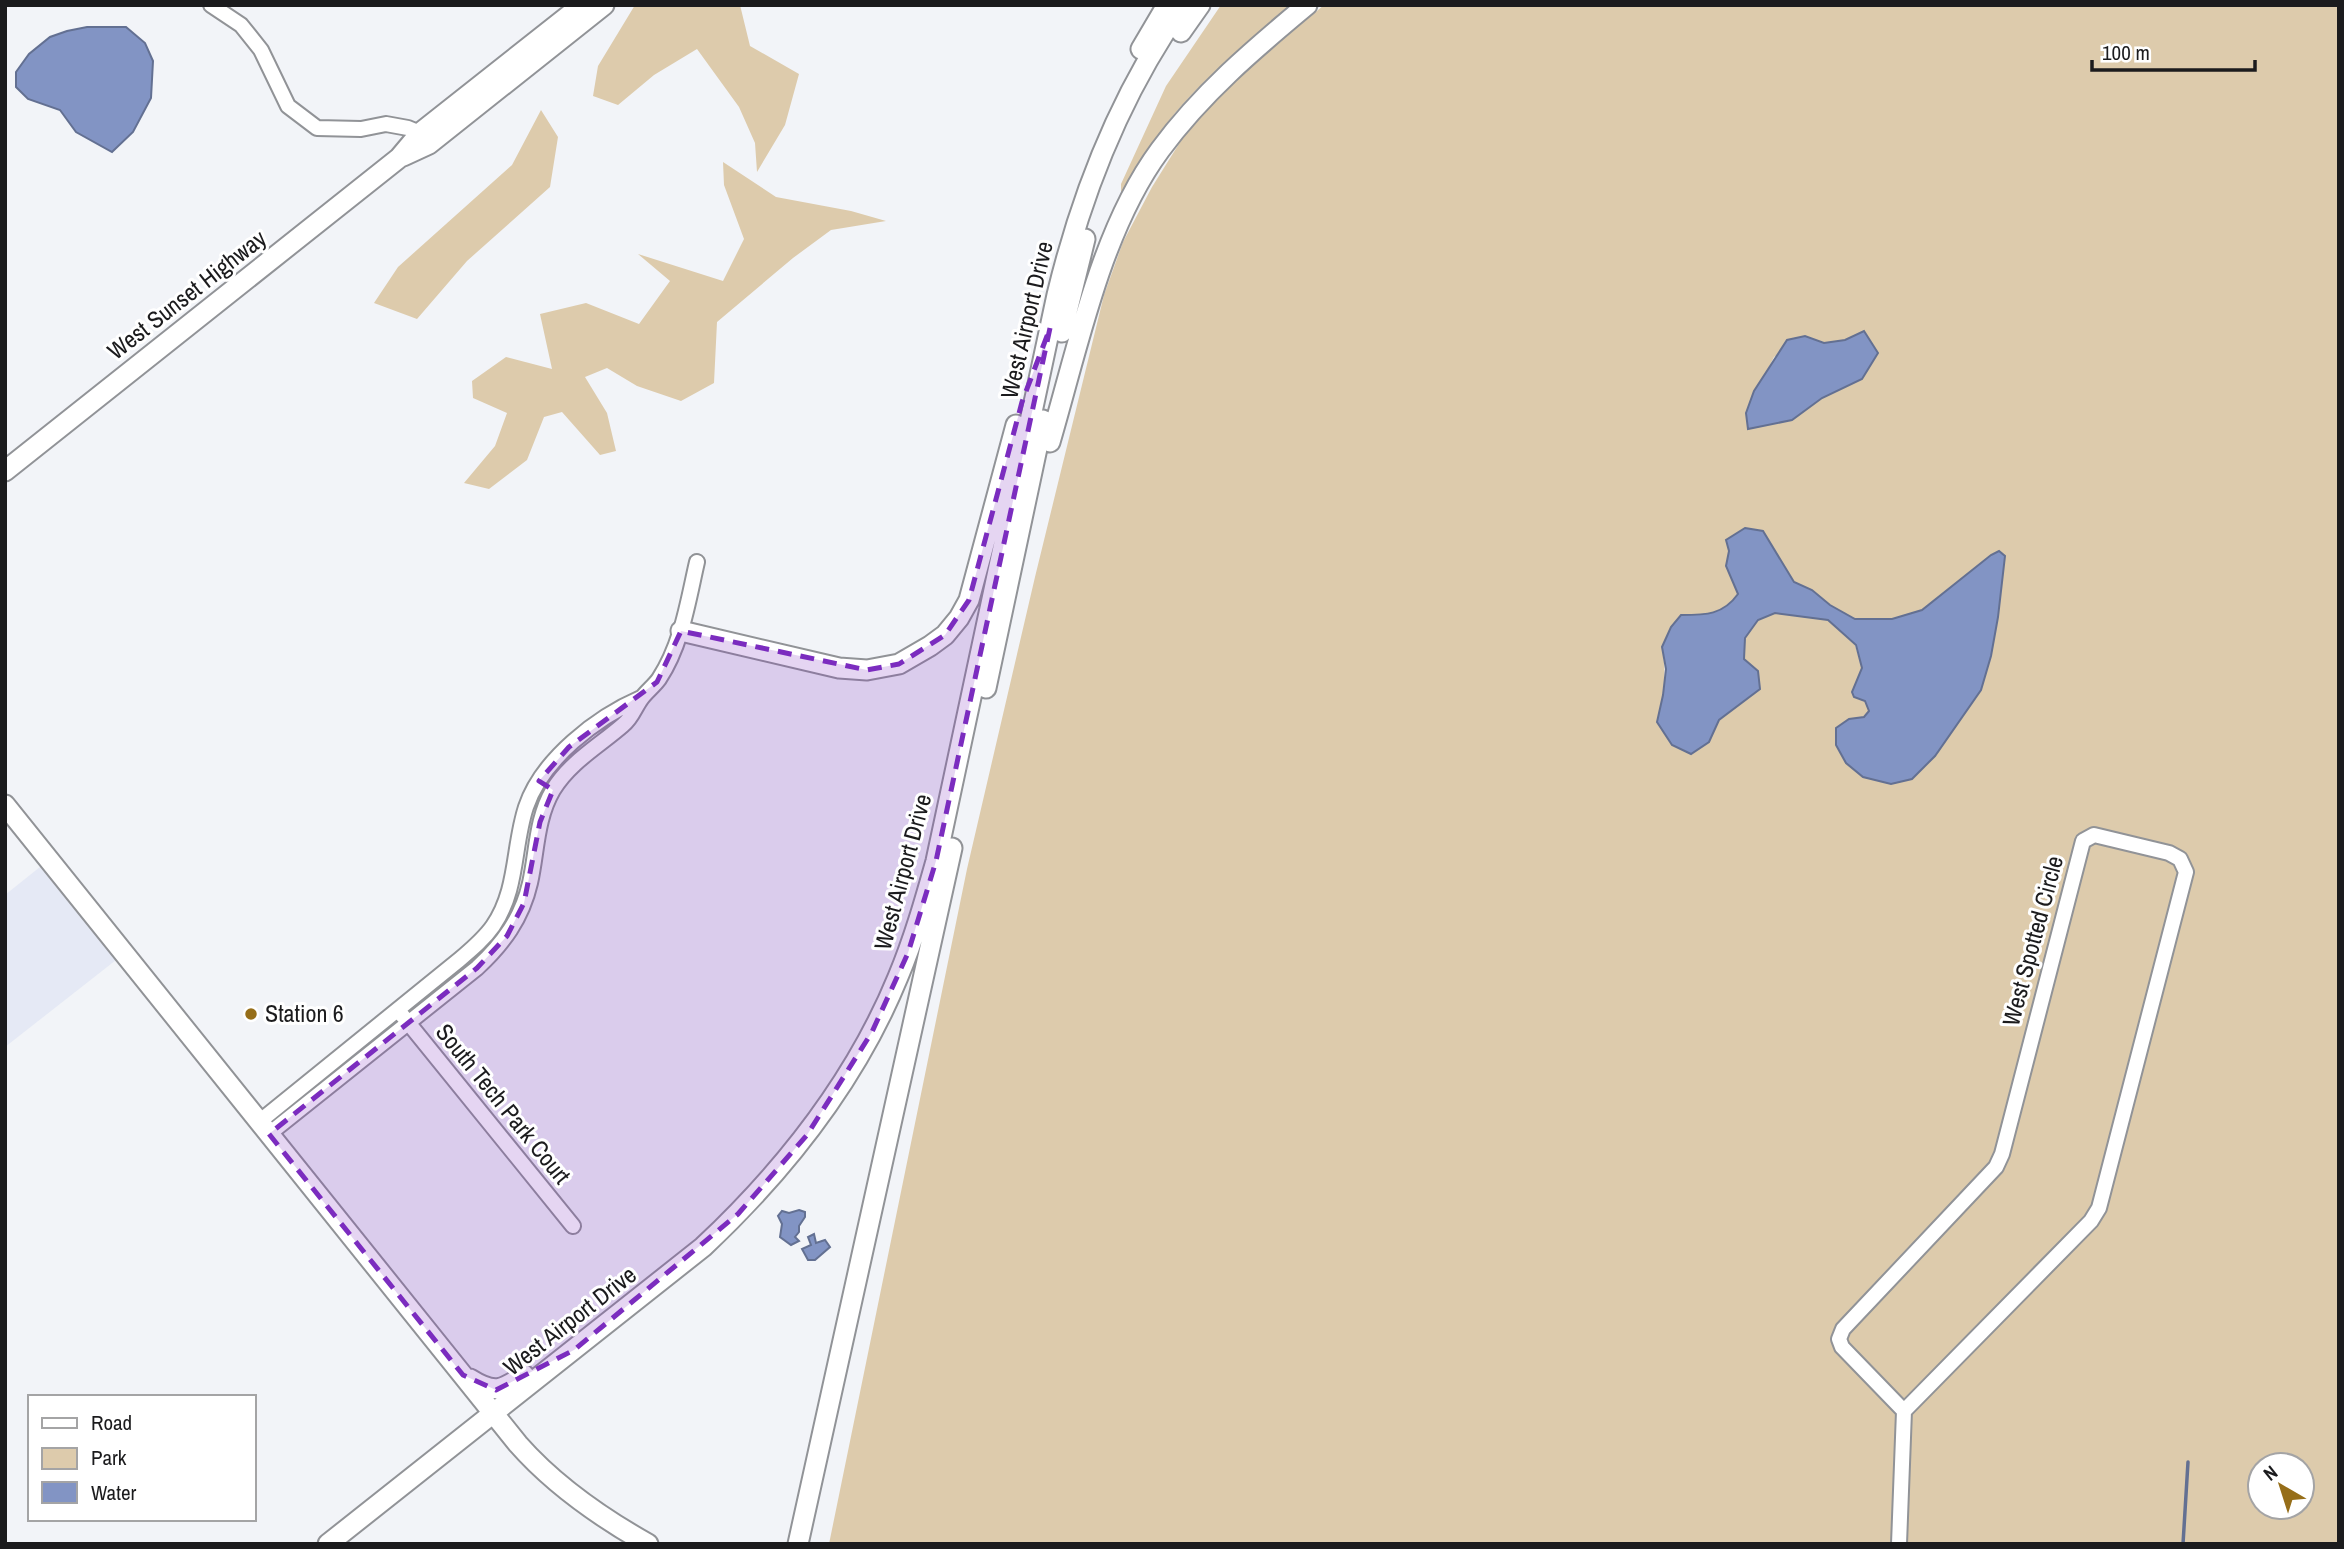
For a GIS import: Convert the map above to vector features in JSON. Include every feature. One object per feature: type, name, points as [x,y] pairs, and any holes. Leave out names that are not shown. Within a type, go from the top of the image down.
[{"type":"main road","name":"West Sunset Highway","points":[[425,138],[582,5]]},
{"type":"main road","name":"West Sunset Highway","points":[[5,471],[399,158],[604,5]]},
{"type":"main road","points":[[1075,226],[1084,180],[1101,131],[1126,75],[1167,5]]},
{"type":"main road","name":"West Airport Drive","points":[[328,1544],[703,1247],[769,1181],[807,1135],[872,1032],[897,980],[936,861],[1050,328],[1075,226],[1091,178],[1120,113],[1183,5]]},
{"type":"main road","name":"West Airport Drive","points":[[798,1544],[1066,317],[1094,208],[1114,156],[1141,100],[1171,47],[1200,5]]},
{"type":"main road","points":[[1015,553],[1098,278],[1122,219],[1142,180],[1158,152],[1200,100],[1307,5]]},
{"type":"main road","points":[[681,631],[839,668],[867,670],[899,664],[945,635],[969,600],[1022,402],[1050,328]]},
{"type":"main road","points":[[5,805],[531,1459],[553,1480],[612,1523],[648,1544]]},
{"type":"main road","points":[[463,1375],[483,1387],[496,1390],[510,1385],[536,1366],[574,1350]]},
{"type":"main road","points":[[446,1450],[472,1411],[471,1393],[463,1375]]},
{"type":"street","points":[[211,5],[241,25],[261,50],[288,106],[317,128],[361,129],[386,124],[408,128],[425,138]]},
{"type":"street","points":[[264,1128],[408,1022],[494,952],[515,923],[530,884],[540,821],[553,790],[580,760],[626,723],[641,698],[666,668],[681,631],[697,562]]},
{"type":"street","points":[[264,1128],[398,1010],[477,945],[500,914],[511,884],[524,814],[539,781],[569,747],[617,709],[641,698]]},
{"type":"street","points":[[539,781],[553,790]]},
{"type":"street","name":"West Spotted Circle","points":[[2094,835],[2169,853],[2180,859],[2186,872],[2099,1208],[2091,1221],[1905,1411],[1842,1347],[1839,1339],[1843,1329],[1996,1167],[2002,1153],[2083,841],[2094,835]]},
{"type":"street","points":[[500,914],[515,923]]},
{"type":"street","name":"South Tech Park Court","points":[[398,1010],[573,1226]]},
{"type":"street","points":[[1899,1544],[1905,1411]]},
{"type":"highlighted area","points":[[1050,328],[936,861],[908,953],[872,1032],[807,1135],[738,1214],[574,1350],[496,1390],[463,1375],[269,1134],[477,968],[507,936],[524,903],[540,822],[553,790],[539,781],[569,747],[657,682],[681,631],[867,670],[899,664],[945,635],[969,600],[1022,402]]},
{"type":"shaded area","points":[[40,867],[116,960],[5,1047],[5,895]]},
{"type":"green space","points":[[635,5],[740,5],[750,46],[799,74],[785,125],[757,172],[755,143],[739,107],[697,49],[654,75],[618,105],[593,96],[598,66]]},
{"type":"green space","points":[[1221,5],[1293,5],[1193,93],[1152,144],[1121,196],[1121,184],[1166,86]]},
{"type":"green space","points":[[1324,5],[2339,5],[2339,1544],[829,1544],[967,869],[1104,295],[1123,242],[1152,187],[1187,131],[1237,78]],"holes":[[[1864,332],[1862,379],[1822,398],[1792,420],[1748,429],[1746,413],[1754,391],[1774,357],[1805,336],[1822,342],[1834,342]],[[1763,531],[1794,582],[1812,590],[1830,605],[1855,619],[1892,619],[1922,610],[1991,555],[2005,556],[1991,656],[1981,690],[1958,722],[1846,763],[1836,745],[1836,728],[1849,719],[1864,717],[1869,711],[1865,701],[1854,697],[1862,668],[1855,645],[1828,620],[1775,613],[1758,620],[1745,638],[1744,659],[1758,671],[1760,689],[1719,720],[1709,742],[1657,722],[1664,684],[1662,647],[1681,615],[1713,612],[1732,601],[1738,594],[1726,566],[1729,551],[1726,540]]]},
{"type":"green space","points":[[541,110],[558,137],[550,187],[467,261],[417,319],[374,303],[398,267],[512,165]]},
{"type":"green space","points":[[723,162],[776,197],[851,211],[886,221],[831,230],[717,322],[714,383],[681,401],[637,386],[607,368],[585,377],[607,413],[616,451],[600,455],[562,412],[544,417],[527,460],[489,489],[464,483],[495,446],[507,413],[473,398],[472,381],[506,357],[552,369],[540,314],[586,303],[639,324],[670,281],[638,254],[723,281],[744,239],[724,185]]},
{"type":"water","points":[[87,27],[126,27],[145,43],[153,61],[151,98],[133,132],[112,152],[76,132],[60,110],[28,99],[16,87],[16,72],[29,54],[50,37]]},
{"type":"water","points":[[1864,331],[1878,353],[1862,379],[1822,398],[1792,420],[1748,429],[1746,413],[1754,391],[1787,340],[1805,336],[1824,343],[1845,340]]},
{"type":"water","points":[[1745,528],[1763,531],[1794,582],[1812,590],[1830,605],[1855,619],[1892,619],[1922,610],[1991,555],[1999,551],[2005,556],[1998,617],[1981,690],[1935,756],[1912,779],[1891,784],[1863,777],[1846,763],[1836,745],[1836,728],[1849,719],[1864,717],[1869,711],[1865,701],[1854,697],[1852,692],[1862,668],[1856,645],[1828,620],[1775,613],[1758,620],[1745,638],[1744,659],[1758,671],[1760,689],[1719,720],[1709,742],[1691,754],[1672,745],[1657,722],[1666,669],[1662,647],[1671,627],[1681,615],[1698,615],[1720,610],[1738,594],[1726,566],[1729,551],[1726,540]]},
{"type":"water","points":[[799,1210],[805,1212],[805,1217],[795,1237],[799,1241],[791,1245],[780,1237],[782,1224],[778,1216],[782,1211],[789,1213]]},
{"type":"water","points":[[814,1234],[816,1243],[825,1240],[830,1247],[815,1260],[808,1260],[802,1249],[811,1245],[808,1237]]},
{"type":"waterway","points":[[2183,1544],[2188,1462]]},
{"type":"place","name":"Station 6","points":[[251,1014]]}]
